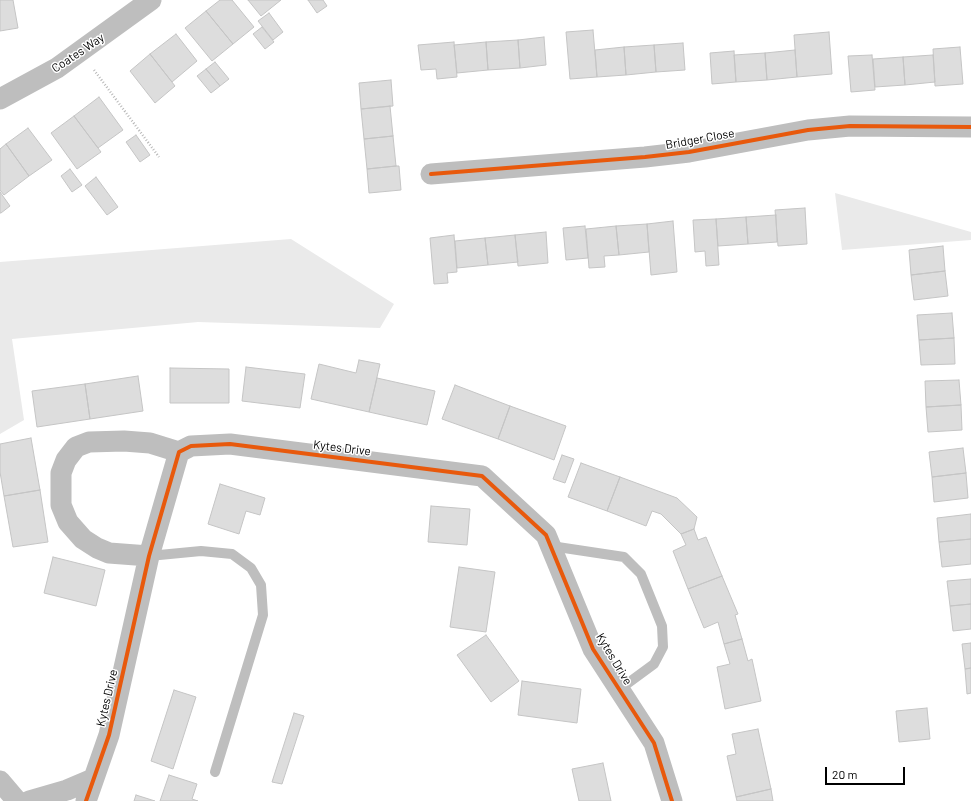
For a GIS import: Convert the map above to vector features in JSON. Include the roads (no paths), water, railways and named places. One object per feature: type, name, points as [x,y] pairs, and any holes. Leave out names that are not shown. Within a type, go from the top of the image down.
[{"type":"street","name":"Coates Way","points":[[0,98],[57,68],[151,0]]},
{"type":"street","name":"Bridger Close","points":[[431,174],[645,157],[689,152],[808,130],[850,126],[971,127]]},
{"type":"street","points":[[149,556],[109,553],[97,548],[83,539],[68,522],[61,506],[61,473],[66,460],[76,447],[89,442],[124,441],[150,443],[179,452]]},
{"type":"street","name":"Kytes Drive","points":[[86,801],[109,735],[149,556],[179,452],[199,445],[230,444],[482,476],[546,535],[593,649],[654,743],[672,801]]},
{"type":"street","points":[[29,801],[67,790],[93,779]]},
{"type":"street","points":[[0,781],[17,801]]},
{"type":"lane","points":[[551,546],[624,557],[641,574],[662,626],[663,647],[654,664],[620,689]]},
{"type":"lane","points":[[149,556],[201,551],[232,554],[251,568],[261,585],[263,615],[215,772]]}]
